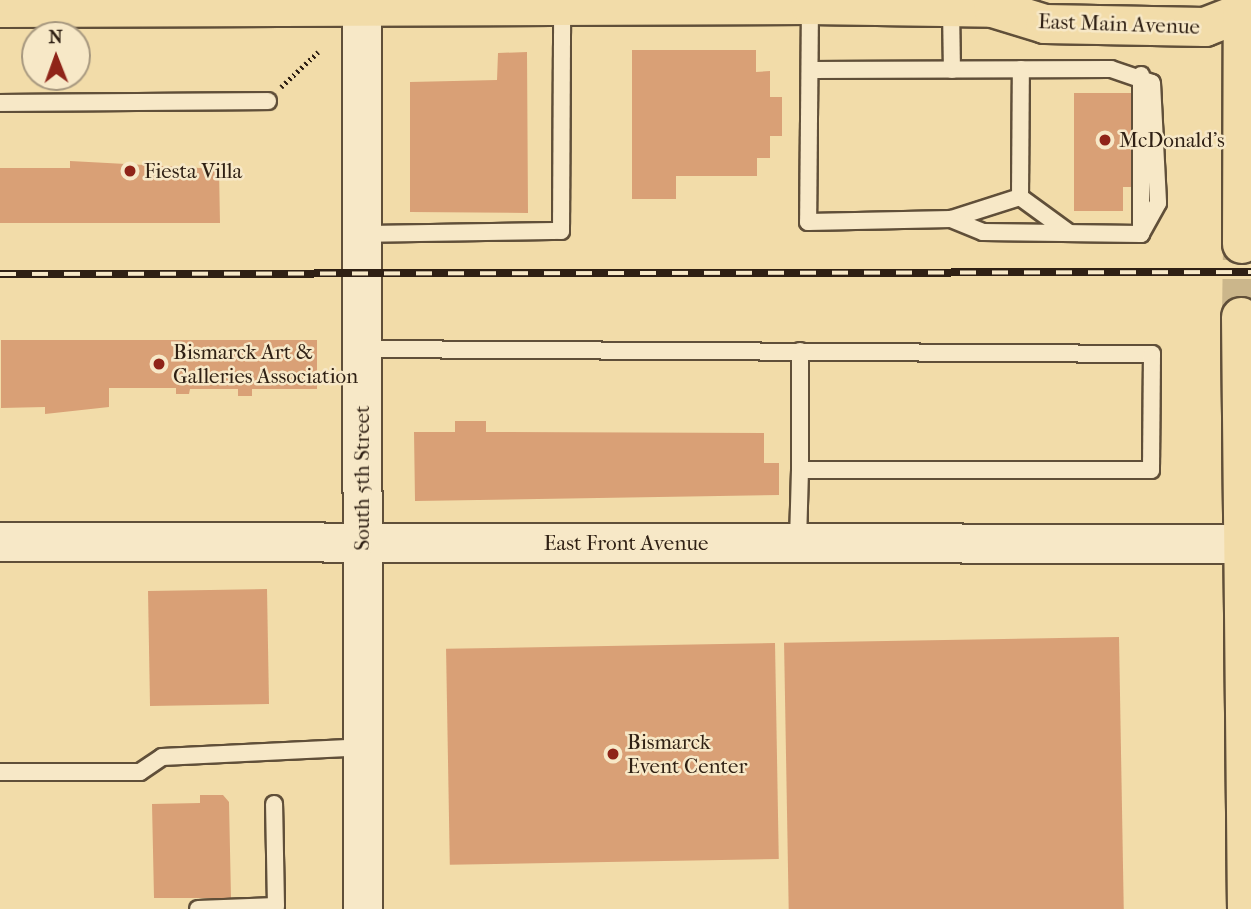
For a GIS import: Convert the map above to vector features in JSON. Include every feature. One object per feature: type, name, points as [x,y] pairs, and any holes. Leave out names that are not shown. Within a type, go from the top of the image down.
[{"type":"main road","name":"East Main Avenue","points":[[0,8],[362,3],[951,8],[1003,4],[1045,24],[1205,27],[1241,5]]},
{"type":"main road","points":[[1241,5],[1242,244]]},
{"type":"main road","points":[[1241,317],[1248,544],[1247,909]]},
{"type":"street","name":"South 5th Street","points":[[362,3],[363,909]]},
{"type":"street","name":"East Front Avenue","points":[[0,542],[1248,544]]},
{"type":"lane","points":[[361,234],[561,231],[562,5]]},
{"type":"lane","points":[[810,5],[808,222],[951,219],[1020,197]]},
{"type":"lane","points":[[951,8],[952,69]]},
{"type":"lane","points":[[810,70],[1021,69],[1141,75],[1156,96],[1158,203],[1141,234],[983,232],[951,219]]},
{"type":"lane","points":[[1020,197],[1021,69]]},
{"type":"lane","points":[[1,102],[268,101]]},
{"type":"lane","points":[[1020,197],[1068,232]]},
{"type":"lane","points":[[361,349],[1152,354],[1151,470],[800,470]]},
{"type":"lane","points":[[798,543],[800,351]]},
{"type":"lane","points":[[0,772],[140,772],[162,757],[363,747]]},
{"type":"lane","points":[[198,909],[276,906],[274,804]]},
{"type":"path","points":[[268,101],[318,52]]},
{"type":"building","points":[[632,50],[756,50],[756,72],[770,71],[770,97],[782,97],[782,136],[770,136],[770,158],[757,158],[757,176],[676,176],[676,199],[632,199]]},
{"type":"building","points":[[527,52],[528,213],[410,212],[410,82],[497,80],[498,53]]},
{"type":"building","name":"McDonald's","points":[[1074,93],[1136,93],[1136,187],[1123,187],[1123,211],[1074,211]]},
{"type":"building","points":[[70,161],[219,169],[220,223],[0,223],[0,168],[70,168]]},
{"type":"building","name":"Bismarck Art & Galleries Association","points":[[1,340],[317,340],[317,389],[252,389],[252,396],[238,396],[238,389],[190,389],[189,394],[176,394],[176,388],[109,388],[109,407],[45,414],[45,407],[1,408]]},
{"type":"building","points":[[455,421],[486,421],[486,432],[764,433],[764,463],[779,463],[779,495],[415,501],[414,432],[455,432]]},
{"type":"building","points":[[267,589],[269,704],[150,706],[148,591]]},
{"type":"building","points":[[1119,637],[1124,909],[789,909],[784,643]]},
{"type":"building","name":"Bismarck Event Center","points":[[775,643],[779,859],[450,865],[446,649]]},
{"type":"building","points":[[200,795],[223,795],[229,802],[231,898],[154,898],[152,804],[200,803]]},
{"type":"tunnel","points":[[1241,317],[1242,244]]},
{"type":"railway","points":[[0,274],[1251,272]]},
{"type":"place","name":"McDonald's","points":[[1105,140]]},
{"type":"place","name":"Fiesta Villa","points":[[130,171]]},
{"type":"place","name":"Bismarck Art & Galleries Association","points":[[159,364]]},
{"type":"place","name":"Bismarck Event Center","points":[[613,754]]}]
